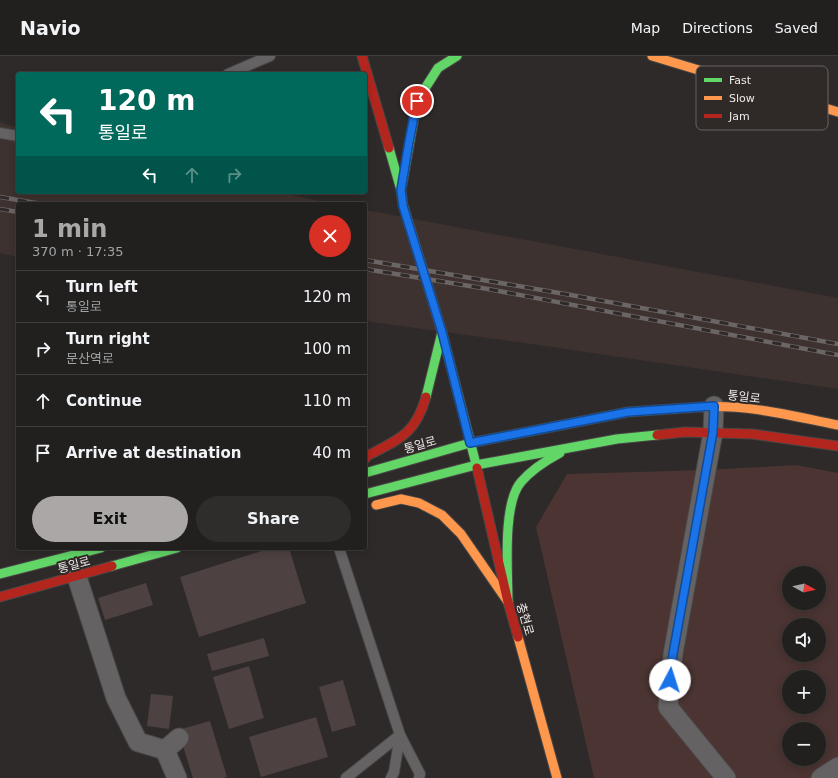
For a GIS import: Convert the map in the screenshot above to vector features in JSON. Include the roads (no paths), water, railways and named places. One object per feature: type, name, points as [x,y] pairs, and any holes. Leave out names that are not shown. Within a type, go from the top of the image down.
[{"type":"main road","points":[[362,56],[367,72]]},
{"type":"main road","points":[[401,190],[417,101],[438,68],[457,56]]},
{"type":"main road","points":[[652,56],[696,69]]},
{"type":"main road","points":[[367,73],[401,190]]},
{"type":"main road","points":[[828,109],[838,112]]},
{"type":"main road","name":"충현로","points":[[401,190],[403,206],[442,332],[476,465],[508,602],[557,778]]},
{"type":"main road","points":[[367,456],[409,432],[416,422],[424,406],[442,332]]},
{"type":"main road","name":"통일로","points":[[367,472],[470,443],[628,412],[714,406],[776,413],[838,425]]},
{"type":"main road","points":[[367,493],[476,465],[616,439],[685,432],[752,434],[838,446]]},
{"type":"main road","points":[[508,602],[508,525],[512,504],[520,483],[540,464],[569,448]]},
{"type":"main road","points":[[367,507],[401,499],[418,503],[442,515],[461,534],[508,602]]},
{"type":"main road","name":"통일로","points":[[0,574],[93,550]]},
{"type":"main road","name":"통일로","points":[[0,597],[77,577],[170,550]]},
{"type":"street","points":[[714,406],[713,432],[673,654],[668,707],[726,778]]},
{"type":"street","points":[[77,577],[116,698],[138,742],[172,744],[177,778]]},
{"type":"street","points":[[821,778],[838,767]]},
{"type":"lane","points":[[233,72],[270,56]]},
{"type":"lane","points":[[0,133],[16,136]]},
{"type":"lane","points":[[340,550],[400,736],[420,774],[419,778]]},
{"type":"lane","points":[[346,778],[400,736]]},
{"type":"lane","points":[[390,778],[394,772],[400,736]]},
{"type":"railway","points":[[0,197],[30,202]]},
{"type":"railway","points":[[0,209],[16,212]]},
{"type":"railway","points":[[367,260],[571,295],[838,344]]},
{"type":"railway","points":[[367,269],[488,289],[838,355]]}]
